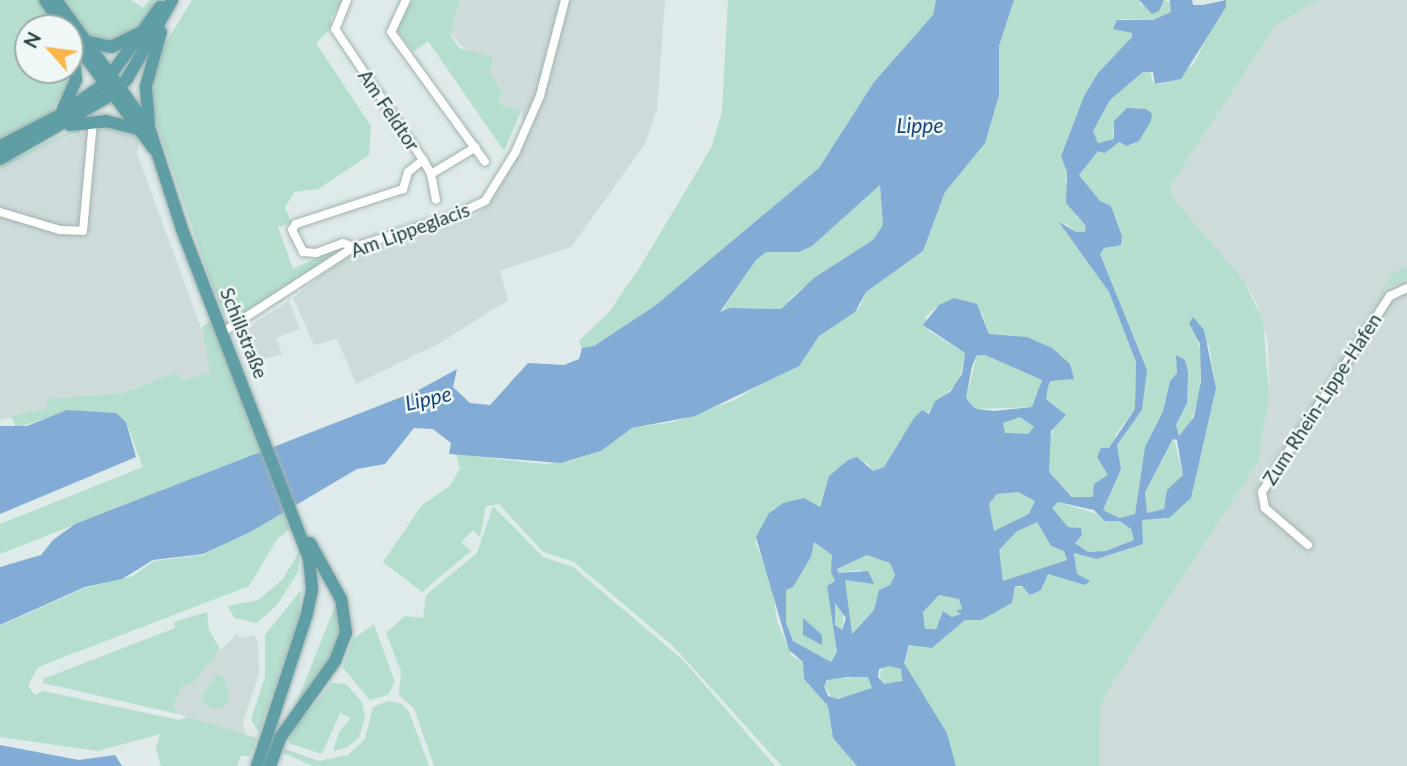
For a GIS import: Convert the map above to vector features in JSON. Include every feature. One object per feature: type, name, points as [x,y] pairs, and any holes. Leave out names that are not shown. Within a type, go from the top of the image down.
[{"type":"main road","points":[[112,85],[165,0]]},
{"type":"main road","points":[[0,159],[112,85],[165,16],[173,0]]},
{"type":"main road","points":[[0,146],[61,121],[93,122],[144,130],[146,86],[165,16]]},
{"type":"main road","points":[[84,39],[111,47],[146,30]]},
{"type":"main road","name":"Schillstraße","points":[[84,50],[112,85],[159,154],[183,232],[299,525]]},
{"type":"main road","points":[[61,121],[75,84]]},
{"type":"main road","points":[[270,766],[274,736],[312,590],[299,525]]},
{"type":"main road","points":[[257,766],[274,736],[335,661],[346,633],[341,600],[299,525]]},
{"type":"street","name":"Am Feldtor","points":[[346,0],[335,29],[423,160],[408,172],[403,189],[296,224],[292,230],[303,252],[316,253],[343,243],[354,247]]},
{"type":"street","points":[[406,0],[391,32],[485,162]]},
{"type":"street","name":"Am Lippeglacis","points":[[223,332],[354,247],[451,217],[485,201],[515,153],[540,96],[565,0]]},
{"type":"street","points":[[0,212],[60,230],[83,231],[93,122]]},
{"type":"street","points":[[432,174],[475,147]]},
{"type":"street","points":[[423,160],[432,174],[436,200]]},
{"type":"street","name":"Zum Rhein-Lippe-Hafen","points":[[1308,545],[1265,508],[1262,492],[1391,296],[1407,288]]},
{"type":"shaded area","points":[[459,0],[665,0],[657,109],[645,144],[571,247],[500,271],[508,300],[440,343],[356,384],[337,339],[314,345],[293,298],[348,255],[475,216],[489,204],[527,139],[521,111],[500,105],[502,91],[489,73],[450,34]]},
{"type":"shaded area","points":[[1318,0],[1407,0],[1407,766],[1099,766],[1100,709],[1106,693],[1258,462],[1269,395],[1268,342],[1256,302],[1244,281],[1175,206],[1170,195],[1172,183],[1276,25]]},
{"type":"shaded area","points":[[112,128],[135,135],[139,142],[137,153],[208,347],[210,373],[180,381],[177,372],[123,393],[46,399],[48,408],[0,420],[0,170],[60,138]]},
{"type":"shaded area","points":[[289,301],[300,329],[276,338],[282,354],[260,360],[244,330]]},
{"type":"shaded area","points":[[237,634],[240,638],[254,635],[258,643],[259,674],[243,722],[246,736],[178,714],[173,705],[182,687]]},
{"type":"green space","points":[[0,0],[39,0],[48,14],[14,14],[14,84],[68,84],[51,113],[0,138]]},
{"type":"green space","points":[[63,0],[131,0],[143,8],[150,0],[159,0],[138,27],[117,42],[92,39],[84,28],[84,14],[73,14]]},
{"type":"green space","points":[[192,0],[343,0],[331,18],[331,28],[316,43],[371,126],[369,155],[318,189],[294,192],[285,208],[292,223],[278,227],[293,269],[343,245],[347,249],[236,319],[224,314],[213,288],[152,110],[154,73],[162,49]]},
{"type":"green space","points":[[412,0],[459,0],[450,35],[459,48],[493,57],[489,73],[502,91],[499,104],[521,111],[504,151],[428,41],[413,52],[396,29]]},
{"type":"green space","points":[[728,0],[936,0],[933,15],[874,82],[819,168],[656,305],[594,346],[582,348],[579,341],[609,312],[640,267],[711,148],[722,112]]},
{"type":"green space","points":[[1014,0],[1139,0],[1141,5],[1160,7],[1164,0],[1172,3],[1171,12],[1153,20],[1119,19],[1115,23],[1114,29],[1132,33],[1132,37],[1098,73],[1084,96],[1061,155],[1067,172],[1065,182],[1077,217],[1087,226],[1085,232],[1076,232],[1062,221],[1109,292],[1136,362],[1135,409],[1116,434],[1108,475],[1093,497],[1073,497],[1049,472],[1046,455],[1059,409],[1046,399],[1049,381],[1074,379],[1013,335],[989,334],[982,313],[939,305],[925,317],[929,331],[965,353],[959,381],[902,437],[884,467],[873,471],[866,462],[827,483],[819,507],[774,508],[769,513],[755,542],[771,580],[777,621],[792,656],[803,662],[804,679],[828,706],[833,738],[857,766],[782,766],[674,647],[574,562],[543,552],[499,504],[486,506],[480,537],[473,530],[461,542],[471,551],[422,592],[383,562],[422,505],[450,486],[460,468],[456,454],[544,464],[571,461],[600,451],[632,428],[673,422],[735,400],[803,358],[819,336],[860,307],[866,292],[923,251],[945,192],[999,95],[999,46]]},
{"type":"green space","points":[[1226,0],[1318,0],[1276,25],[1172,183],[1170,195],[1244,281],[1263,321],[1269,395],[1258,462],[1106,693],[1100,709],[1099,766],[956,766],[947,733],[904,663],[910,645],[932,648],[965,620],[982,619],[1012,603],[1015,586],[1041,590],[1047,574],[1085,585],[1077,574],[1074,552],[1097,559],[1143,544],[1142,520],[1166,519],[1188,501],[1193,487],[1216,388],[1209,345],[1197,341],[1201,350],[1200,394],[1190,424],[1179,436],[1176,425],[1187,403],[1187,387],[1176,355],[1177,373],[1170,381],[1163,410],[1145,447],[1135,514],[1119,518],[1103,510],[1121,469],[1117,445],[1142,410],[1147,370],[1100,254],[1104,248],[1120,245],[1122,236],[1111,206],[1100,201],[1079,175],[1098,150],[1119,142],[1133,145],[1151,121],[1113,128],[1114,139],[1098,143],[1093,131],[1110,100],[1143,72],[1150,70],[1153,82],[1160,85],[1193,65]]},
{"type":"green space","points":[[78,130],[83,140],[76,133],[60,138],[0,170],[0,166],[60,136]]},
{"type":"green space","points":[[880,185],[883,226],[873,240],[797,292],[781,309],[730,308],[720,314],[756,260],[766,252],[799,252],[811,246]]},
{"type":"green space","points":[[1400,269],[1407,269],[1407,279],[1387,286],[1364,319],[1392,275]]},
{"type":"green space","points":[[210,321],[262,451],[0,554],[0,524],[143,467],[126,422],[116,413],[67,411],[16,428],[11,416],[48,408],[45,399],[124,393],[177,372],[181,381],[210,373],[202,327]]},
{"type":"green space","points":[[977,355],[985,355],[1042,380],[1032,407],[976,409],[966,398]]},
{"type":"green space","points":[[1020,417],[1034,428],[1028,435],[1005,434],[1003,423]]},
{"type":"green space","points":[[1174,439],[1183,475],[1167,490],[1164,509],[1147,513],[1145,491]]},
{"type":"green space","points":[[1017,492],[1035,501],[1029,515],[994,531],[989,504],[997,494]]},
{"type":"green space","points":[[1058,502],[1120,521],[1131,529],[1134,540],[1106,551],[1088,552],[1075,543],[1075,527],[1068,527],[1051,508]]},
{"type":"green space","points":[[493,506],[543,557],[573,567],[683,660],[775,766],[434,766],[414,708],[399,695],[401,671],[386,633],[405,616],[423,618],[426,595],[477,553]]},
{"type":"green space","points":[[286,510],[291,528],[278,538],[249,586],[38,667],[28,686],[35,695],[43,691],[179,720],[188,717],[257,738],[250,756],[241,756],[237,766],[161,766],[156,748],[160,734],[98,751],[0,737],[0,626],[85,588],[133,576],[154,561],[203,555]]},
{"type":"green space","points":[[1037,522],[1051,546],[1064,551],[1067,560],[1003,581],[998,550],[1016,532]]},
{"type":"green space","points":[[296,541],[300,549],[298,572],[277,605],[257,623],[234,618],[228,606],[258,600],[282,580],[299,552]]},
{"type":"green space","points":[[814,542],[822,543],[832,555],[836,581],[828,586],[837,652],[831,662],[793,641],[786,623],[786,590],[793,587],[811,557]]},
{"type":"green space","points":[[867,555],[890,563],[895,575],[890,585],[880,590],[874,610],[851,634],[845,580],[874,583],[861,570],[839,573],[837,569]]},
{"type":"green space","points":[[301,590],[299,616],[259,733],[251,720],[265,677],[265,635]]},
{"type":"green space","points":[[939,595],[959,599],[962,609],[957,611],[961,614],[955,618],[944,612],[935,629],[925,629],[923,612]]},
{"type":"green space","points":[[337,601],[342,616],[338,648],[289,722]]},
{"type":"green space","points":[[835,603],[844,611],[842,630],[835,625]]},
{"type":"green space","points":[[207,612],[209,630],[220,649],[195,681],[182,687],[173,705],[178,714],[43,683],[43,679],[175,628],[174,622]]},
{"type":"green space","points":[[374,624],[395,682],[388,695],[370,700],[343,668],[353,639]]},
{"type":"green space","points":[[891,664],[899,667],[902,675],[899,683],[891,686],[883,683],[880,675],[883,667]]},
{"type":"green space","points":[[216,675],[223,677],[230,700],[219,709],[207,706],[201,699]]},
{"type":"green space","points":[[868,676],[872,688],[856,695],[833,699],[824,686],[829,679]]},
{"type":"green space","points":[[332,683],[346,684],[362,702],[365,718],[359,737],[348,747],[333,751],[339,732],[351,718],[340,713],[322,754],[288,743],[296,726]]},
{"type":"green space","points":[[388,701],[402,704],[409,712],[429,766],[313,766],[283,753],[285,749],[319,761],[348,755],[365,739],[373,707]]},
{"type":"water","name":"Lippe","points":[[936,0],[1014,0],[999,46],[999,95],[985,143],[945,192],[923,251],[866,292],[855,312],[819,336],[799,366],[695,416],[632,428],[601,451],[561,463],[449,454],[451,443],[433,429],[414,428],[385,464],[357,469],[252,531],[203,554],[153,560],[122,579],[85,587],[0,625],[0,567],[41,555],[53,540],[75,524],[417,391],[457,369],[453,387],[470,403],[490,405],[528,363],[564,365],[579,359],[582,348],[594,346],[656,305],[819,168],[874,82],[933,15]],"holes":[[[880,185],[883,225],[873,240],[814,278],[781,309],[730,308],[720,312],[756,260],[766,252],[799,252],[812,246]]]},
{"type":"water","points":[[1139,0],[1164,0],[1159,11],[1152,14]]},
{"type":"water","points":[[1170,0],[1192,0],[1193,5],[1203,5],[1226,0],[1226,7],[1181,79],[1155,84],[1153,72],[1143,72],[1110,100],[1093,131],[1098,143],[1114,139],[1114,121],[1127,108],[1146,109],[1152,114],[1151,121],[1139,141],[1127,146],[1119,142],[1105,153],[1098,151],[1079,175],[1100,201],[1111,206],[1122,236],[1121,245],[1104,248],[1100,254],[1147,370],[1142,410],[1117,445],[1121,469],[1103,510],[1119,518],[1135,514],[1145,447],[1163,411],[1170,381],[1177,373],[1176,355],[1185,360],[1188,372],[1187,403],[1176,425],[1179,436],[1194,417],[1201,381],[1200,344],[1189,323],[1193,317],[1204,330],[1216,388],[1191,498],[1169,518],[1142,520],[1143,544],[1097,559],[1074,553],[1077,574],[1090,581],[1085,585],[1048,574],[1041,590],[1030,595],[1022,586],[1015,586],[1012,603],[981,620],[965,620],[932,648],[909,645],[904,663],[947,733],[956,766],[857,766],[833,738],[828,706],[804,679],[803,662],[789,650],[756,537],[769,513],[783,503],[804,498],[820,507],[829,476],[848,460],[857,457],[873,471],[884,467],[914,418],[922,410],[929,414],[935,401],[950,392],[962,374],[965,353],[923,325],[939,305],[954,298],[977,304],[989,334],[1027,337],[1052,348],[1070,364],[1074,379],[1050,381],[1048,387],[1046,399],[1066,415],[1051,431],[1049,472],[1072,497],[1093,497],[1094,484],[1108,475],[1097,457],[1101,448],[1109,448],[1135,409],[1136,362],[1109,292],[1059,222],[1076,232],[1085,232],[1086,226],[1066,203],[1067,172],[1061,156],[1084,96],[1098,73],[1132,37],[1132,33],[1113,29],[1117,20],[1153,20],[1171,12]],"holes":[[[977,355],[985,355],[1042,380],[1032,407],[994,411],[976,409],[966,398],[972,366]],[[1020,417],[1034,427],[1028,434],[1005,433],[1003,423]],[[1173,439],[1177,440],[1183,475],[1167,490],[1164,509],[1147,513],[1145,492]],[[1018,492],[1035,501],[1029,514],[994,531],[989,504],[997,494]],[[1058,502],[1094,510],[1105,521],[1120,521],[1131,529],[1134,540],[1106,551],[1088,552],[1075,543],[1082,535],[1081,528],[1068,527],[1052,508]],[[1037,522],[1051,546],[1064,551],[1067,560],[1003,581],[999,550],[1016,532]],[[814,542],[832,555],[831,572],[835,581],[827,586],[837,652],[831,662],[793,641],[786,623],[786,590],[793,587],[811,557]],[[867,555],[890,563],[895,575],[890,585],[879,590],[874,610],[852,634],[845,580],[874,584],[868,571],[839,573],[837,569]],[[939,595],[959,599],[962,609],[956,611],[961,614],[952,617],[943,611],[936,629],[925,629],[923,612]],[[835,603],[846,618],[842,630],[835,625]],[[889,666],[901,669],[902,681],[884,684],[878,677],[879,669]],[[868,677],[872,688],[838,699],[828,696],[824,686],[827,680]]]},
{"type":"water","points":[[67,410],[116,413],[126,422],[136,457],[0,514],[0,426],[27,426]]},
{"type":"water","points":[[803,618],[822,635],[822,645],[803,635]]},
{"type":"water","points":[[0,745],[79,760],[115,755],[122,766],[0,766]]}]
